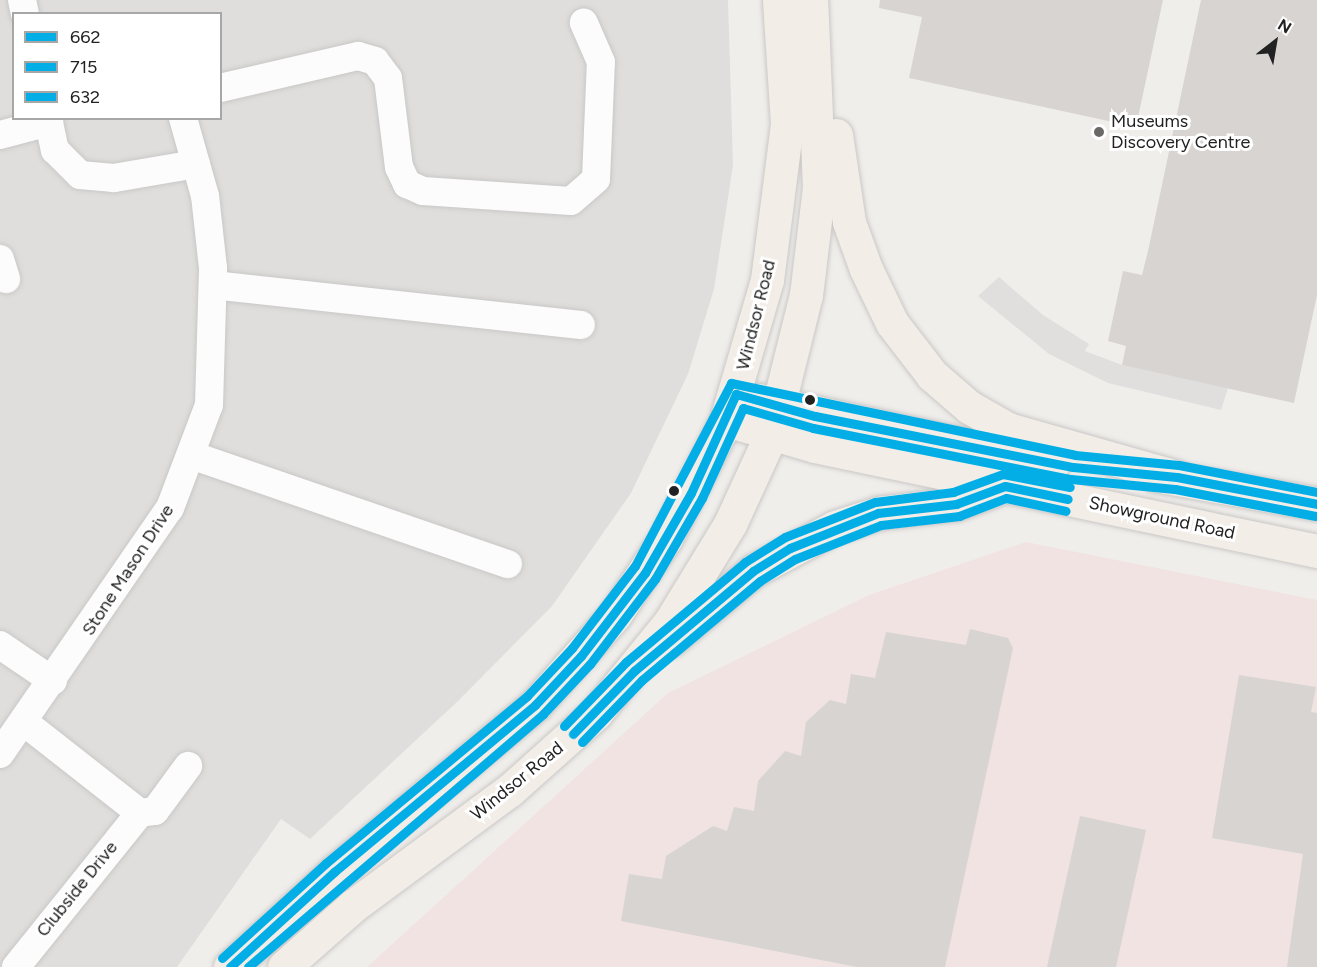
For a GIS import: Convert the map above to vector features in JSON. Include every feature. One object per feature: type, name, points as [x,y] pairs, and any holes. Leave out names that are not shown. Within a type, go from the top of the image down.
[{"type":"main road","name":"Windsor Road","points":[[230,967],[334,872],[535,705],[581,656],[645,573],[731,407],[767,280],[781,194],[787,71],[779,0]]},
{"type":"main road","name":"Windsor Road","points":[[284,967],[353,906],[510,790],[634,671],[699,578],[775,421],[806,295],[819,188],[812,0]]},
{"type":"main road","points":[[812,0],[849,222],[892,323],[915,355],[952,394],[998,424],[1177,477]]},
{"type":"main road","name":"Showground Road","points":[[731,407],[1005,486],[1317,551]]},
{"type":"main road","name":"Showground Road","points":[[775,421],[1073,467],[1177,477],[1317,504]]},
{"type":"main road","points":[[634,671],[753,572],[790,548],[878,513],[956,504],[1005,486]]},
{"type":"street","points":[[222,88],[358,56],[375,61],[388,78],[399,168],[407,184],[423,191],[571,201],[596,179],[601,62],[584,22]]},
{"type":"street","points":[[0,135],[48,120],[55,150],[80,175],[114,178],[196,164]]},
{"type":"street","name":"Stone Mason Drive","points":[[0,754],[143,554],[194,456],[209,405],[213,285],[196,164],[184,120]]},
{"type":"street","points":[[213,285],[581,325]]},
{"type":"street","points":[[194,456],[508,564]]},
{"type":"street","points":[[0,645],[53,681]]},
{"type":"street","points":[[24,722],[140,813]]},
{"type":"street","name":"Clubside Drive","points":[[16,967],[140,813],[155,811],[188,766]]},
{"type":"shaded area","points":[[0,0],[728,0],[733,165],[714,289],[688,374],[631,493],[552,606],[458,701],[310,839],[281,819],[177,967],[0,967]]},
{"type":"shaded area","points":[[999,277],[1043,315],[1089,344],[1085,351],[1122,365],[1228,388],[1221,410],[1108,383],[1049,354],[978,296]]},
{"type":"shaded area","points":[[1026,542],[1317,600],[1317,967],[367,967],[668,693],[869,595]]},
{"type":"building","points":[[880,0],[1163,0],[1136,127],[909,78],[922,17],[879,8]]},
{"type":"building","points":[[1201,0],[1317,0],[1317,295],[1294,403],[1122,365],[1126,346],[1108,341],[1123,271],[1142,275]]},
{"type":"building","points":[[970,629],[1008,638],[1013,648],[945,967],[857,967],[621,921],[629,874],[662,879],[666,856],[713,826],[727,831],[734,807],[754,811],[758,781],[785,751],[801,756],[806,722],[830,700],[846,704],[851,674],[875,678],[886,632],[966,645]]},
{"type":"building","points":[[1239,675],[1316,687],[1311,712],[1317,713],[1317,967],[1287,967],[1303,854],[1212,838]]},
{"type":"building","points":[[1080,816],[1146,830],[1116,967],[1047,967]]},
{"type":"transit line","name":"632","points":[[222,958],[326,863],[527,696],[572,648],[635,566],[731,383],[1075,455],[1179,465],[1317,492]]},
{"type":"transit line","name":"662","points":[[230,967],[334,872],[535,705],[581,656],[645,573],[691,493],[736,394],[815,416],[1073,467],[1177,477],[1317,504]]},
{"type":"transit line","name":"715","points":[[248,967],[543,714],[590,664],[655,579],[702,498],[743,408],[813,428],[1071,479],[1175,489],[1315,516]]},
{"type":"transit line","name":"632","points":[[564,726],[626,662],[745,562],[785,537],[875,502],[953,492],[1003,474],[1070,487]]},
{"type":"transit line","name":"662","points":[[573,734],[634,671],[753,571],[790,548],[878,513],[956,504],[1005,486],[1068,499]]},
{"type":"transit line","name":"715","points":[[582,742],[642,680],[760,581],[795,559],[881,525],[959,516],[1006,498],[1066,511]]},
{"type":"place","name":"Museums Discovery Centre","points":[[1099,132]]}]
